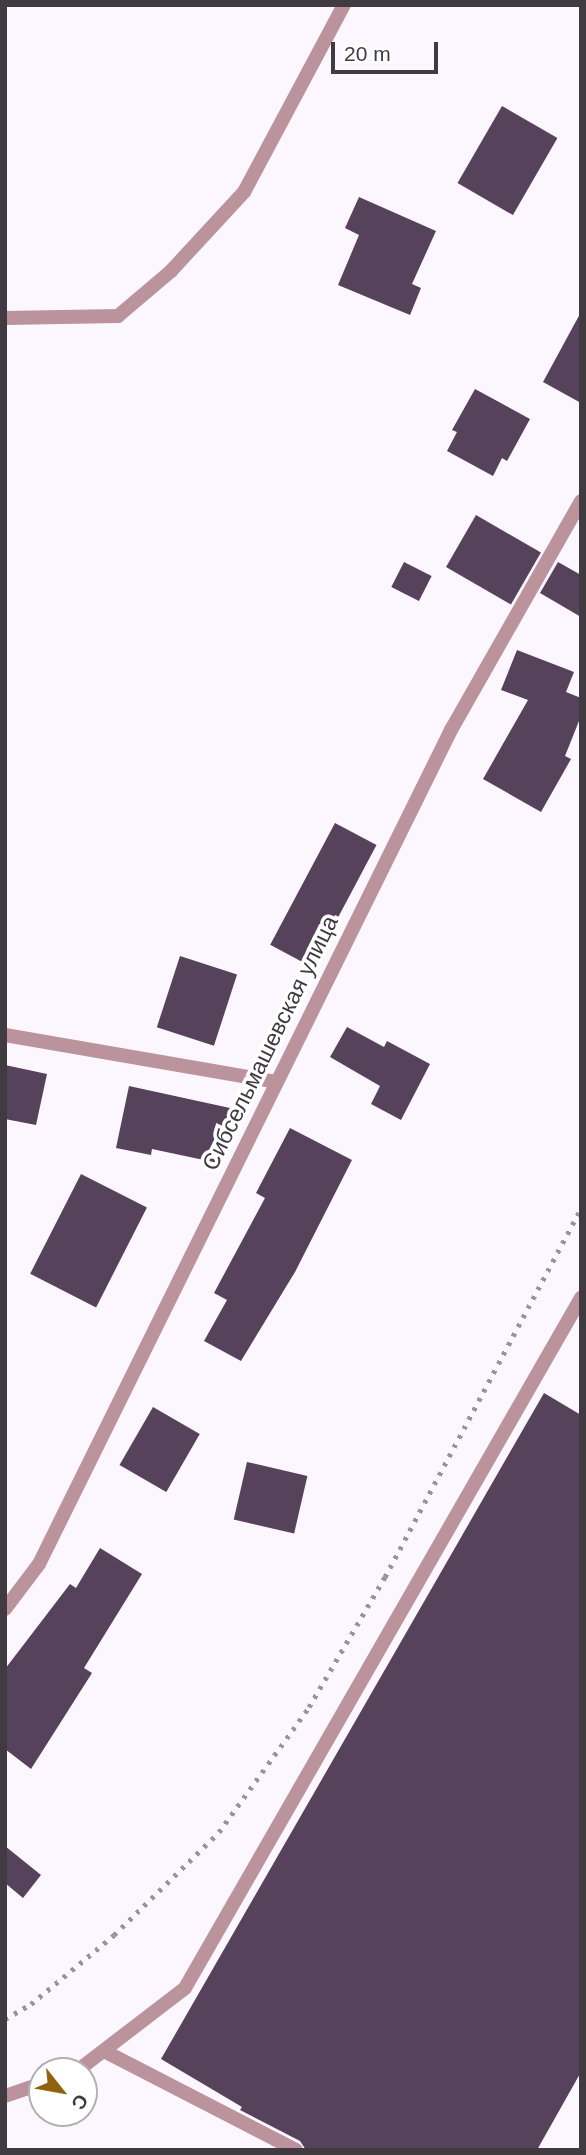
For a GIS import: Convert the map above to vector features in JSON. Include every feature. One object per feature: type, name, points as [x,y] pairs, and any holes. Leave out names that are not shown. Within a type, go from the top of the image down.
[{"type":"street","points":[[5,318],[118,316],[171,271],[244,192],[344,5]]},
{"type":"street","name":"Сибсельмашевская улица","points":[[5,1609],[39,1564],[451,730],[581,501]]},
{"type":"street","points":[[5,1035],[276,1082]]},
{"type":"street","points":[[96,2057],[185,1988],[581,1298]]},
{"type":"street","points":[[104,2051],[296,2150]]},
{"type":"street","points":[[5,2096],[28,2088]]},
{"type":"building","points":[[502,106],[557,138],[513,215],[458,183]]},
{"type":"building","points":[[359,197],[436,231],[412,284],[421,288],[410,315],[338,285],[359,235],[345,228]]},
{"type":"building","points":[[581,312],[581,403],[543,382]]},
{"type":"building","points":[[475,389],[530,419],[507,461],[502,458],[493,476],[447,451],[457,432],[452,430]]},
{"type":"building","points":[[476,515],[541,552],[511,604],[446,567]]},
{"type":"building","points":[[404,562],[432,576],[419,601],[391,587]]},
{"type":"building","points":[[558,562],[581,575],[581,617],[540,593]]},
{"type":"building","points":[[517,650],[574,672],[566,692],[581,698],[581,716],[565,756],[571,759],[541,812],[483,779],[528,700],[501,690]]},
{"type":"building","points":[[335,823],[376,845],[312,967],[270,945]]},
{"type":"building","points":[[180,956],[237,975],[214,1046],[157,1027]]},
{"type":"building","points":[[347,1027],[384,1047],[387,1041],[430,1064],[401,1120],[371,1104],[380,1086],[330,1057]]},
{"type":"building","points":[[5,1065],[47,1074],[36,1125],[5,1119]]},
{"type":"building","points":[[129,1086],[230,1108],[218,1163],[152,1149],[151,1155],[116,1148]]},
{"type":"building","points":[[290,1128],[352,1160],[295,1272],[241,1361],[204,1341],[227,1300],[214,1293],[265,1198],[256,1193]]},
{"type":"building","points":[[81,1174],[147,1208],[96,1307],[30,1274]]},
{"type":"building","points":[[544,1393],[581,1415],[581,2072],[537,2150],[306,2150],[300,2141],[240,2110],[242,2107],[161,2059]]},
{"type":"building","points":[[153,1407],[200,1434],[166,1492],[120,1465]]},
{"type":"building","points":[[247,1462],[307,1476],[294,1533],[234,1519]]},
{"type":"building","points":[[100,1548],[142,1574],[84,1668],[92,1673],[31,1769],[5,1749],[5,1669],[70,1584],[76,1588]]},
{"type":"building","points":[[5,1846],[41,1875],[23,1898],[5,1883]]},
{"type":"railway","points":[[5,2019],[31,2004],[114,1935],[219,1832],[309,1707],[385,1577],[581,1209]]}]
